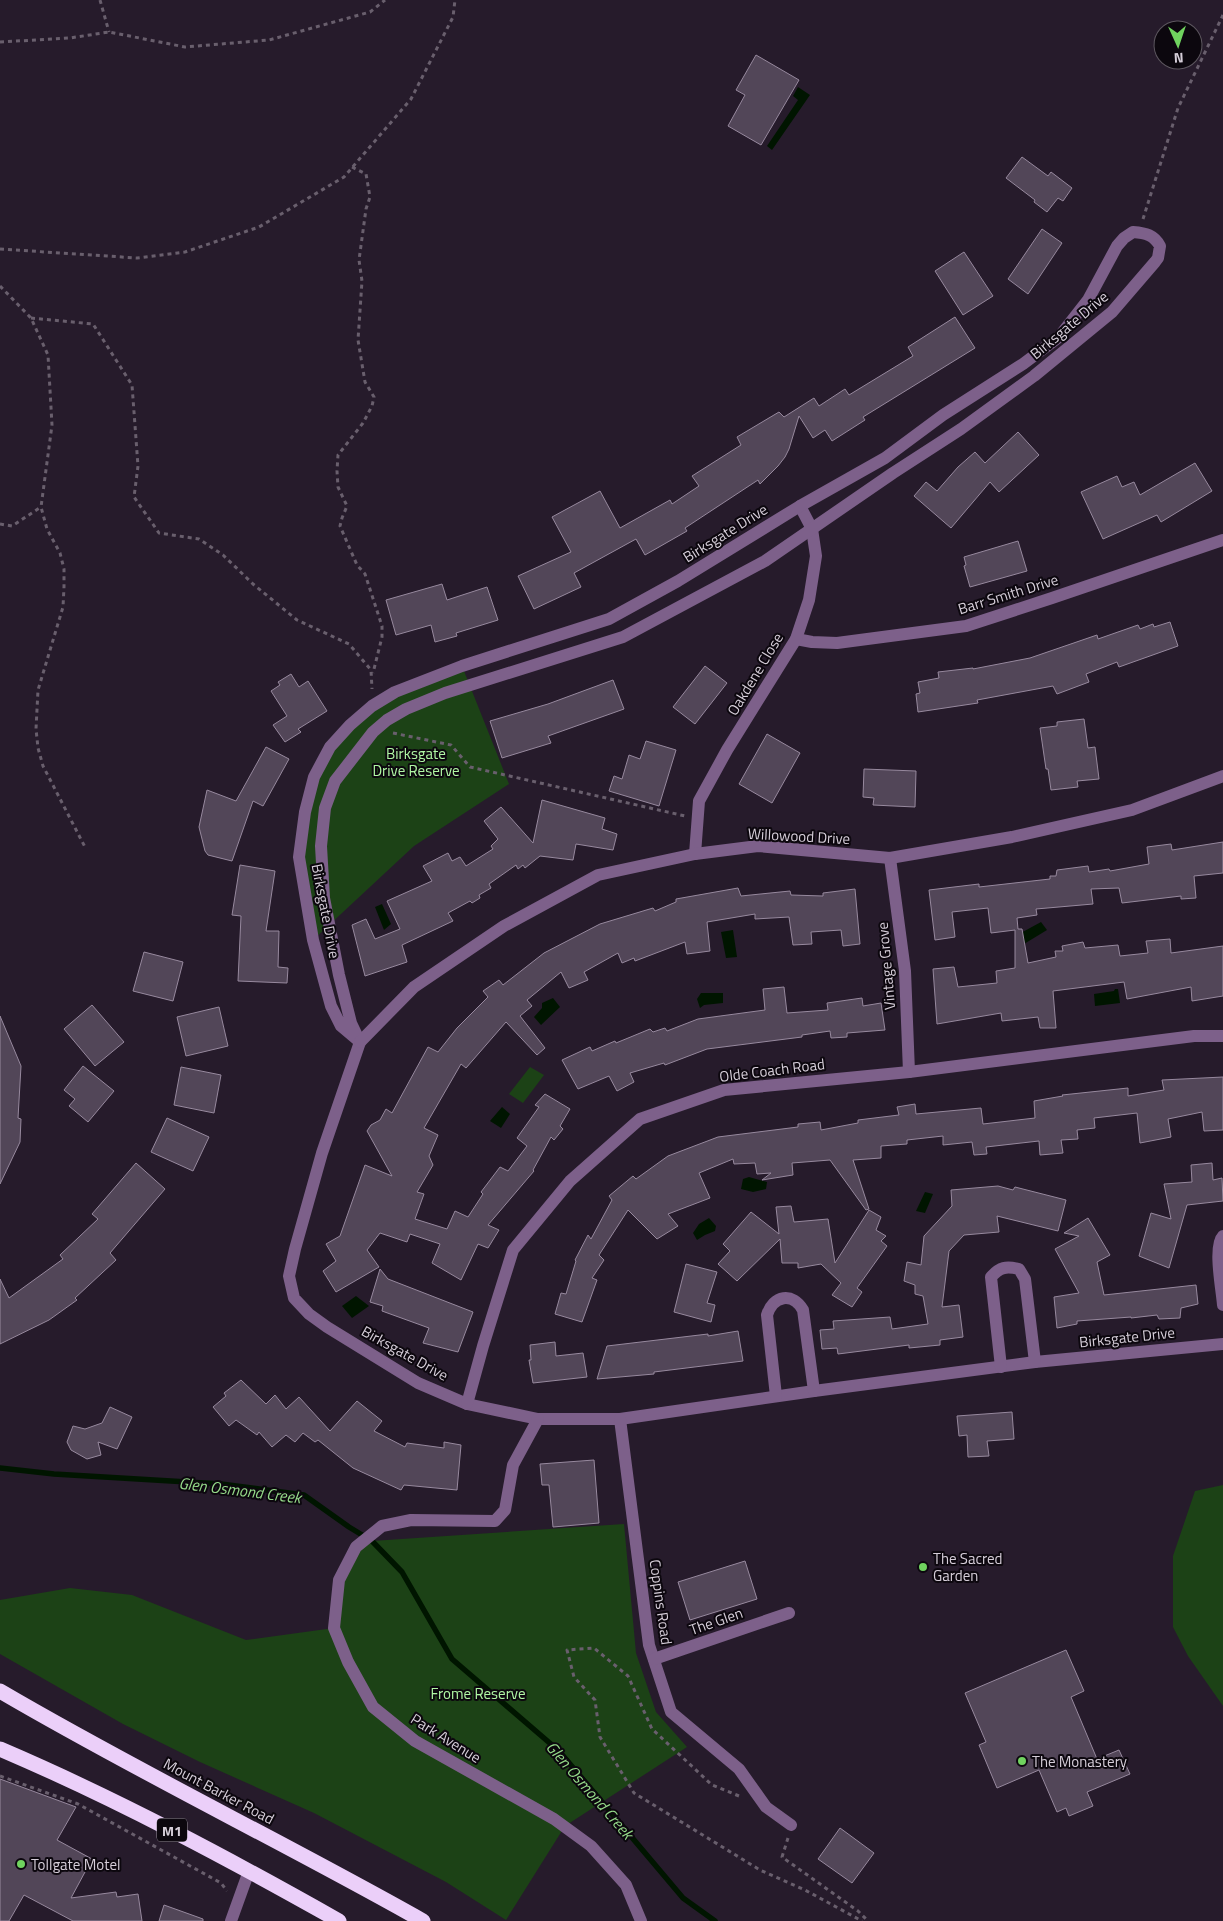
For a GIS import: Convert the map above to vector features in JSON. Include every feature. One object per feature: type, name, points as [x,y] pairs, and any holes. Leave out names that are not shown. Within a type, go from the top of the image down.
[{"type":"highway","name":"Mount Barker Road","points":[[0,1691],[181,1791],[344,1876],[422,1921]]},
{"type":"highway","name":"M1","points":[[0,1749],[94,1791],[249,1871],[339,1921]]},
{"type":"street","name":"Birksgate Drive","points":[[360,1042],[341,1026],[331,1006],[313,940],[299,857],[305,812],[314,777],[330,747],[350,725],[372,706],[395,692],[462,666],[609,619],[678,581],[800,506],[885,458],[944,415],[1023,364],[1060,337],[1088,300],[1117,246],[1124,238],[1133,232],[1155,238],[1160,246],[1158,258],[1112,312],[1034,376],[961,429],[893,472],[765,561],[623,637],[445,693],[406,709],[373,732],[335,781],[325,808],[321,846],[324,898],[339,975],[351,1023],[360,1042],[322,1153],[294,1249],[289,1276],[294,1298],[309,1314],[418,1383],[467,1404],[538,1419],[620,1418],[814,1390],[1001,1368],[1035,1362],[1223,1344]]},
{"type":"street","name":"Oakdene Close","points":[[695,854],[699,801],[727,750],[796,639],[809,600],[816,562],[812,529],[800,506]]},
{"type":"street","name":"Barr Smith Drive","points":[[796,639],[837,643],[966,626],[1223,540]]},
{"type":"street","name":"Willowood Drive","points":[[360,1042],[414,987],[504,926],[598,875],[695,854],[758,846],[890,858],[1012,837],[1132,810],[1223,776]]},
{"type":"street","name":"Vintage Grove","points":[[890,858],[905,972],[909,1072]]},
{"type":"street","name":"Olde Coach Road","points":[[467,1404],[513,1250],[570,1181],[640,1119],[724,1090],[909,1072],[1194,1036],[1223,1036]]},
{"type":"street","points":[[1223,1236],[1220,1239],[1218,1250],[1223,1305]]},
{"type":"street","points":[[1001,1368],[991,1277],[998,1269],[1009,1267],[1019,1269],[1025,1279],[1035,1362]]},
{"type":"street","points":[[776,1396],[767,1315],[772,1303],[783,1298],[795,1300],[803,1310],[814,1390]]},
{"type":"street","name":"Coppins Road","points":[[620,1418],[649,1645],[671,1712],[739,1770],[766,1807],[791,1825]]},
{"type":"street","name":"Park Avenue","points":[[538,1419],[513,1465],[505,1510],[495,1521],[411,1520],[382,1526],[356,1546],[339,1580],[334,1628],[348,1662],[373,1707],[415,1742],[554,1819],[591,1846],[626,1885],[641,1921]]},
{"type":"street","name":"The Glen","points":[[654,1659],[789,1613]]},
{"type":"street","points":[[231,1921],[249,1871]]},
{"type":"path","points":[[100,0],[109,32]]},
{"type":"path","points":[[0,42],[70,38],[109,32],[186,47],[269,40],[370,12],[386,0]]},
{"type":"path","points":[[0,249],[137,258],[185,252],[259,227],[344,177],[411,98],[453,17],[455,0]]},
{"type":"path","points":[[1139,233],[1178,108],[1223,15]]},
{"type":"path","points":[[31,318],[93,324],[132,385],[138,466],[134,497],[159,533],[199,539],[223,555],[253,584],[297,620],[349,644],[371,670],[372,676],[382,637],[382,626],[365,574],[357,565],[340,526],[347,506],[338,487],[337,471],[338,455],[363,423],[372,406],[374,397],[365,382],[358,340],[362,281],[359,260],[366,209],[370,197],[366,174],[352,167]]},
{"type":"path","points":[[0,286],[31,318],[48,355],[52,425],[41,507],[47,529],[60,553],[64,569],[64,587],[63,607],[38,690],[36,719],[38,748],[43,766],[86,849]]},
{"type":"path","points":[[0,524],[12,526],[41,507]]},
{"type":"path","points":[[384,723],[391,732],[451,746],[470,767],[697,819]]},
{"type":"path","points":[[739,1796],[712,1785],[652,1729],[628,1676],[594,1648],[567,1650],[574,1677],[595,1700],[600,1737],[634,1793],[760,1870],[805,1890],[862,1921]]},
{"type":"path","points":[[0,1776],[78,1804],[221,1883],[227,1892]]},
{"type":"path","points":[[791,1825],[782,1857],[858,1911],[868,1921]]},
{"type":"green space","name":"Birksgate Drive Reserve","points":[[462,666],[509,784],[414,846],[313,940],[299,857],[305,812],[330,747],[372,706]]},
{"type":"green space","points":[[530,1067],[544,1075],[523,1103],[509,1094]]},
{"type":"green space","points":[[1223,1485],[1223,1706],[1188,1656],[1173,1627],[1173,1556],[1195,1491]]},
{"type":"green space","name":"Frome Reserve","points":[[624,1524],[636,1653],[656,1712],[687,1747],[565,1826],[506,1920],[446,1882],[314,1813],[200,1762],[123,1724],[0,1654],[0,1600],[70,1588],[132,1595],[246,1640],[334,1628],[339,1580],[356,1547],[372,1541]]},
{"type":"shaded area","points":[[798,87],[810,95],[772,150],[767,146],[798,100],[793,96]]},
{"type":"shaded area","points":[[382,904],[391,924],[384,930],[375,907]]},
{"type":"shaded area","points":[[1041,922],[1047,930],[1024,944],[1019,934]]},
{"type":"shaded area","points":[[733,930],[737,957],[726,958],[721,932]]},
{"type":"shaded area","points":[[1118,989],[1120,1003],[1095,1006],[1094,994],[1114,991]]},
{"type":"shaded area","points":[[701,993],[723,993],[723,1003],[704,1005],[700,1008],[697,999]]},
{"type":"shaded area","points":[[553,998],[560,1007],[541,1025],[534,1017],[542,1008],[542,1003]]},
{"type":"shaded area","points":[[502,1107],[510,1114],[501,1128],[490,1121]]},
{"type":"shaded area","points":[[749,1177],[767,1182],[766,1189],[753,1192],[741,1189],[743,1179]]},
{"type":"shaded area","points":[[925,1192],[933,1194],[925,1213],[916,1211]]},
{"type":"shaded area","points":[[709,1218],[716,1226],[715,1231],[697,1240],[693,1233],[699,1224]]},
{"type":"shaded area","points":[[356,1296],[369,1306],[352,1318],[342,1306]]},
{"type":"building","points":[[756,55],[799,80],[761,145],[728,126],[745,95],[736,90]]},
{"type":"building","points":[[1022,157],[1048,176],[1051,172],[1072,188],[1063,201],[1058,198],[1047,212],[1034,202],[1035,200],[1006,178]]},
{"type":"building","points":[[1042,229],[1062,243],[1028,294],[1008,279]]},
{"type":"building","points":[[964,252],[993,296],[963,315],[935,271]]},
{"type":"building","points":[[955,317],[975,348],[863,417],[865,420],[832,441],[825,430],[813,438],[799,416],[785,457],[760,484],[758,480],[685,528],[687,531],[645,555],[636,539],[574,573],[581,587],[534,609],[518,576],[571,552],[552,517],[600,491],[620,528],[670,500],[672,504],[699,486],[692,476],[741,445],[737,437],[779,412],[784,417],[814,398],[819,406],[845,389],[849,395],[913,356],[908,347]]},
{"type":"building","points":[[1018,432],[1039,455],[999,492],[990,482],[951,528],[914,496],[926,482],[937,491],[958,467],[975,452],[985,463]]},
{"type":"building","points":[[1195,463],[1212,491],[1161,522],[1157,515],[1103,539],[1081,492],[1117,476],[1122,487],[1134,482],[1140,495]]},
{"type":"building","points":[[1018,541],[1027,571],[970,587],[964,566],[966,565],[964,557]]},
{"type":"building","points":[[442,584],[447,600],[487,587],[498,620],[456,633],[457,636],[435,642],[431,625],[396,635],[386,600]]},
{"type":"building","points":[[1170,622],[1178,646],[1119,667],[1117,662],[1086,674],[1089,682],[1057,694],[1053,686],[977,700],[978,703],[918,712],[916,694],[920,693],[918,682],[939,678],[938,672],[973,669],[1030,658],[1097,635],[1098,639],[1138,625],[1140,629],[1153,624],[1154,627]]},
{"type":"building","points":[[705,666],[727,683],[695,724],[673,707]]},
{"type":"building","points":[[291,674],[299,687],[308,681],[327,711],[298,729],[301,732],[285,742],[273,725],[287,716],[271,691],[280,685],[278,682]]},
{"type":"building","points":[[613,680],[624,709],[548,736],[551,743],[502,758],[490,721],[548,704]]},
{"type":"building","points":[[1084,719],[1088,748],[1095,747],[1099,779],[1077,781],[1078,787],[1051,790],[1040,728],[1057,726],[1057,722]]},
{"type":"building","points":[[767,734],[800,753],[772,803],[739,784]]},
{"type":"building","points":[[646,741],[676,750],[659,806],[609,791],[614,776],[622,779],[629,755],[640,759]]},
{"type":"building","points":[[266,747],[289,759],[263,806],[253,801],[232,861],[208,855],[205,851],[199,827],[207,790],[236,801]]},
{"type":"building","points":[[864,769],[916,771],[915,807],[873,805],[874,798],[863,797]]},
{"type":"building","points":[[542,800],[605,818],[602,829],[617,834],[613,850],[576,844],[573,860],[540,856],[525,868],[523,865],[518,869],[516,865],[489,884],[491,888],[479,895],[480,898],[472,903],[470,901],[448,913],[453,921],[402,945],[407,962],[365,976],[352,925],[366,919],[375,939],[400,929],[387,901],[432,881],[423,866],[448,853],[452,861],[460,857],[466,866],[493,849],[491,846],[498,839],[484,821],[501,807],[533,843]]},
{"type":"building","points":[[1223,842],[1223,873],[1194,876],[1196,898],[1181,899],[1181,896],[1122,903],[1119,888],[1091,889],[1093,904],[1036,909],[1037,915],[1017,918],[1018,929],[1022,929],[1028,963],[1056,957],[1055,951],[1063,951],[1062,946],[1083,942],[1085,948],[1118,945],[1120,956],[1148,953],[1146,941],[1170,939],[1171,953],[1223,946],[1223,996],[1192,1001],[1191,987],[1127,999],[1124,982],[1053,991],[1056,1028],[1040,1028],[1038,1017],[1002,1021],[1001,1013],[937,1024],[933,969],[954,967],[958,987],[997,983],[996,971],[1015,968],[1015,930],[991,933],[988,908],[952,912],[955,937],[935,940],[929,890],[979,884],[979,887],[1050,879],[1050,876],[1056,876],[1057,870],[1088,866],[1089,872],[1109,869],[1110,871],[1149,864],[1147,847],[1171,844],[1172,850]]},
{"type":"building","points":[[240,865],[275,871],[266,931],[279,931],[278,967],[288,968],[287,983],[238,981],[241,916],[232,915]]},
{"type":"building","points":[[738,888],[741,896],[790,891],[791,895],[823,896],[823,893],[855,889],[860,944],[843,946],[841,930],[811,932],[812,944],[793,945],[789,917],[755,919],[755,914],[707,922],[710,951],[687,954],[685,942],[635,961],[634,958],[622,963],[618,953],[584,972],[588,980],[569,988],[561,972],[527,1000],[532,1006],[520,1016],[545,1048],[537,1055],[506,1022],[466,1068],[461,1064],[424,1128],[438,1135],[429,1156],[433,1165],[417,1192],[424,1194],[415,1219],[447,1229],[455,1211],[468,1217],[483,1194],[481,1192],[500,1167],[508,1171],[527,1146],[517,1138],[539,1107],[535,1105],[545,1094],[570,1109],[560,1126],[563,1129],[554,1140],[551,1137],[534,1171],[488,1225],[499,1230],[488,1248],[478,1244],[461,1280],[432,1263],[440,1244],[410,1234],[407,1242],[380,1233],[367,1250],[379,1267],[336,1292],[323,1271],[336,1261],[326,1244],[340,1236],[365,1165],[392,1176],[367,1131],[371,1125],[380,1120],[386,1109],[392,1113],[428,1047],[438,1052],[457,1028],[488,997],[483,991],[499,980],[503,985],[544,953],[600,924],[653,908],[655,911],[676,902],[676,899]]},
{"type":"building","points":[[144,952],[183,962],[173,1001],[133,991]]},
{"type":"building","points":[[784,987],[787,1013],[828,1010],[827,1003],[862,998],[863,1006],[881,1003],[885,1030],[847,1033],[847,1037],[831,1038],[830,1031],[802,1035],[802,1037],[707,1049],[665,1065],[664,1063],[630,1073],[634,1082],[617,1091],[609,1076],[578,1089],[562,1060],[590,1047],[592,1051],[650,1029],[653,1032],[665,1028],[667,1031],[698,1019],[765,1010],[763,989]]},
{"type":"building","points":[[92,1005],[124,1042],[95,1066],[64,1029]]},
{"type":"building","points":[[219,1007],[228,1046],[186,1056],[177,1017]]},
{"type":"building","points":[[0,1016],[21,1066],[18,1118],[21,1119],[20,1142],[0,1184]]},
{"type":"building","points":[[83,1066],[114,1091],[88,1122],[69,1106],[75,1099],[64,1090]]},
{"type":"building","points":[[181,1067],[221,1075],[214,1113],[174,1105]]},
{"type":"building","points":[[1223,1077],[1223,1130],[1204,1131],[1202,1112],[1168,1119],[1171,1137],[1140,1143],[1137,1113],[1094,1118],[1095,1128],[1077,1130],[1078,1139],[1061,1140],[1063,1153],[1040,1155],[1039,1141],[986,1147],[987,1154],[974,1155],[972,1142],[943,1145],[943,1136],[907,1140],[907,1144],[881,1146],[881,1158],[853,1160],[869,1209],[866,1210],[830,1160],[792,1163],[793,1175],[762,1180],[771,1173],[757,1174],[755,1163],[734,1164],[733,1159],[699,1173],[710,1198],[668,1214],[678,1226],[657,1239],[628,1210],[599,1255],[604,1260],[592,1278],[597,1280],[582,1322],[555,1314],[561,1293],[566,1294],[575,1260],[588,1235],[591,1239],[612,1200],[609,1196],[633,1176],[636,1179],[668,1156],[718,1137],[798,1127],[798,1124],[820,1122],[821,1130],[858,1123],[858,1120],[899,1115],[897,1107],[915,1104],[916,1114],[981,1108],[983,1124],[1035,1118],[1034,1101],[1062,1095],[1128,1088],[1128,1096],[1164,1090],[1162,1080]]},
{"type":"building","points":[[167,1118],[209,1137],[193,1171],[151,1152]]},
{"type":"building","points":[[136,1163],[165,1189],[110,1253],[116,1260],[75,1298],[77,1300],[49,1320],[0,1344],[0,1279],[9,1298],[63,1259],[60,1255],[98,1219],[92,1214]]},
{"type":"building","points":[[1212,1163],[1213,1180],[1222,1178],[1223,1201],[1187,1205],[1169,1268],[1139,1256],[1151,1213],[1171,1219],[1164,1184],[1192,1182],[1191,1165]]},
{"type":"building","points":[[998,1186],[1013,1190],[1015,1187],[1066,1200],[1058,1231],[997,1216],[999,1232],[964,1235],[949,1251],[942,1307],[959,1305],[963,1337],[940,1340],[940,1345],[909,1348],[909,1345],[838,1354],[837,1348],[822,1349],[820,1330],[834,1329],[833,1321],[890,1317],[892,1329],[928,1324],[923,1296],[915,1294],[915,1285],[904,1281],[907,1262],[921,1265],[924,1236],[952,1206],[951,1190]]},
{"type":"building","points":[[791,1206],[794,1222],[828,1219],[835,1263],[869,1210],[881,1217],[876,1230],[886,1236],[881,1241],[887,1246],[857,1288],[862,1292],[852,1307],[832,1295],[841,1283],[821,1264],[798,1268],[798,1263],[782,1263],[780,1239],[737,1281],[718,1264],[730,1251],[723,1244],[751,1212],[779,1234],[776,1207]]},
{"type":"building","points":[[1088,1218],[1110,1255],[1097,1262],[1104,1295],[1196,1285],[1198,1304],[1181,1308],[1180,1318],[1159,1319],[1157,1315],[1077,1321],[1077,1324],[1057,1328],[1054,1297],[1079,1293],[1055,1249],[1079,1236],[1064,1233]]},
{"type":"building","points":[[686,1264],[717,1272],[707,1303],[715,1305],[711,1322],[674,1312]]},
{"type":"building","points":[[380,1269],[388,1279],[473,1312],[458,1352],[423,1343],[429,1328],[382,1311],[383,1306],[370,1302]]},
{"type":"building","points":[[738,1331],[743,1361],[654,1372],[654,1374],[597,1379],[607,1346],[708,1334],[708,1336]]},
{"type":"building","points":[[555,1342],[556,1356],[583,1353],[587,1377],[533,1383],[529,1360],[531,1360],[530,1345]]},
{"type":"building","points":[[241,1380],[266,1404],[275,1395],[286,1409],[299,1397],[330,1431],[357,1401],[382,1421],[374,1431],[405,1447],[407,1443],[444,1448],[444,1442],[461,1445],[457,1490],[404,1485],[401,1490],[353,1468],[318,1440],[315,1442],[303,1433],[295,1442],[286,1435],[272,1447],[259,1432],[257,1435],[236,1420],[229,1426],[213,1407],[226,1396],[224,1393]]},
{"type":"building","points":[[110,1407],[132,1417],[117,1449],[98,1442],[101,1455],[87,1459],[71,1450],[67,1442],[73,1426],[85,1429],[102,1423]]},
{"type":"building","points":[[1012,1412],[1014,1439],[987,1441],[989,1456],[968,1457],[967,1435],[959,1436],[957,1416]]},
{"type":"building","points":[[594,1460],[599,1523],[553,1527],[549,1485],[542,1485],[540,1464]]},
{"type":"building","points":[[745,1561],[757,1599],[690,1620],[678,1582]]},
{"type":"building","points":[[1066,1650],[1084,1691],[1071,1697],[1097,1759],[1119,1750],[1130,1774],[1087,1792],[1093,1806],[1069,1816],[1066,1808],[1057,1812],[1039,1770],[997,1788],[979,1745],[986,1742],[965,1693]]},
{"type":"building","points":[[0,1779],[76,1807],[57,1840],[92,1859],[71,1898],[116,1892],[117,1897],[138,1894],[142,1921],[73,1921],[24,1895],[9,1921],[0,1921]]},
{"type":"building","points":[[840,1828],[874,1853],[852,1883],[818,1859]]},
{"type":"building","points":[[164,1905],[203,1919],[203,1921],[159,1921]]},
{"type":"waterway","name":"Glen Osmond Creek","points":[[0,1468],[54,1474],[221,1484],[304,1495],[372,1541],[402,1572],[452,1659],[559,1751],[683,1898],[715,1921]]},
{"type":"place","name":"The Sacred Garden","points":[[923,1567]]},
{"type":"place","name":"The Monastery","points":[[1022,1761]]},
{"type":"place","name":"Tollgate Motel","points":[[21,1864]]}]
